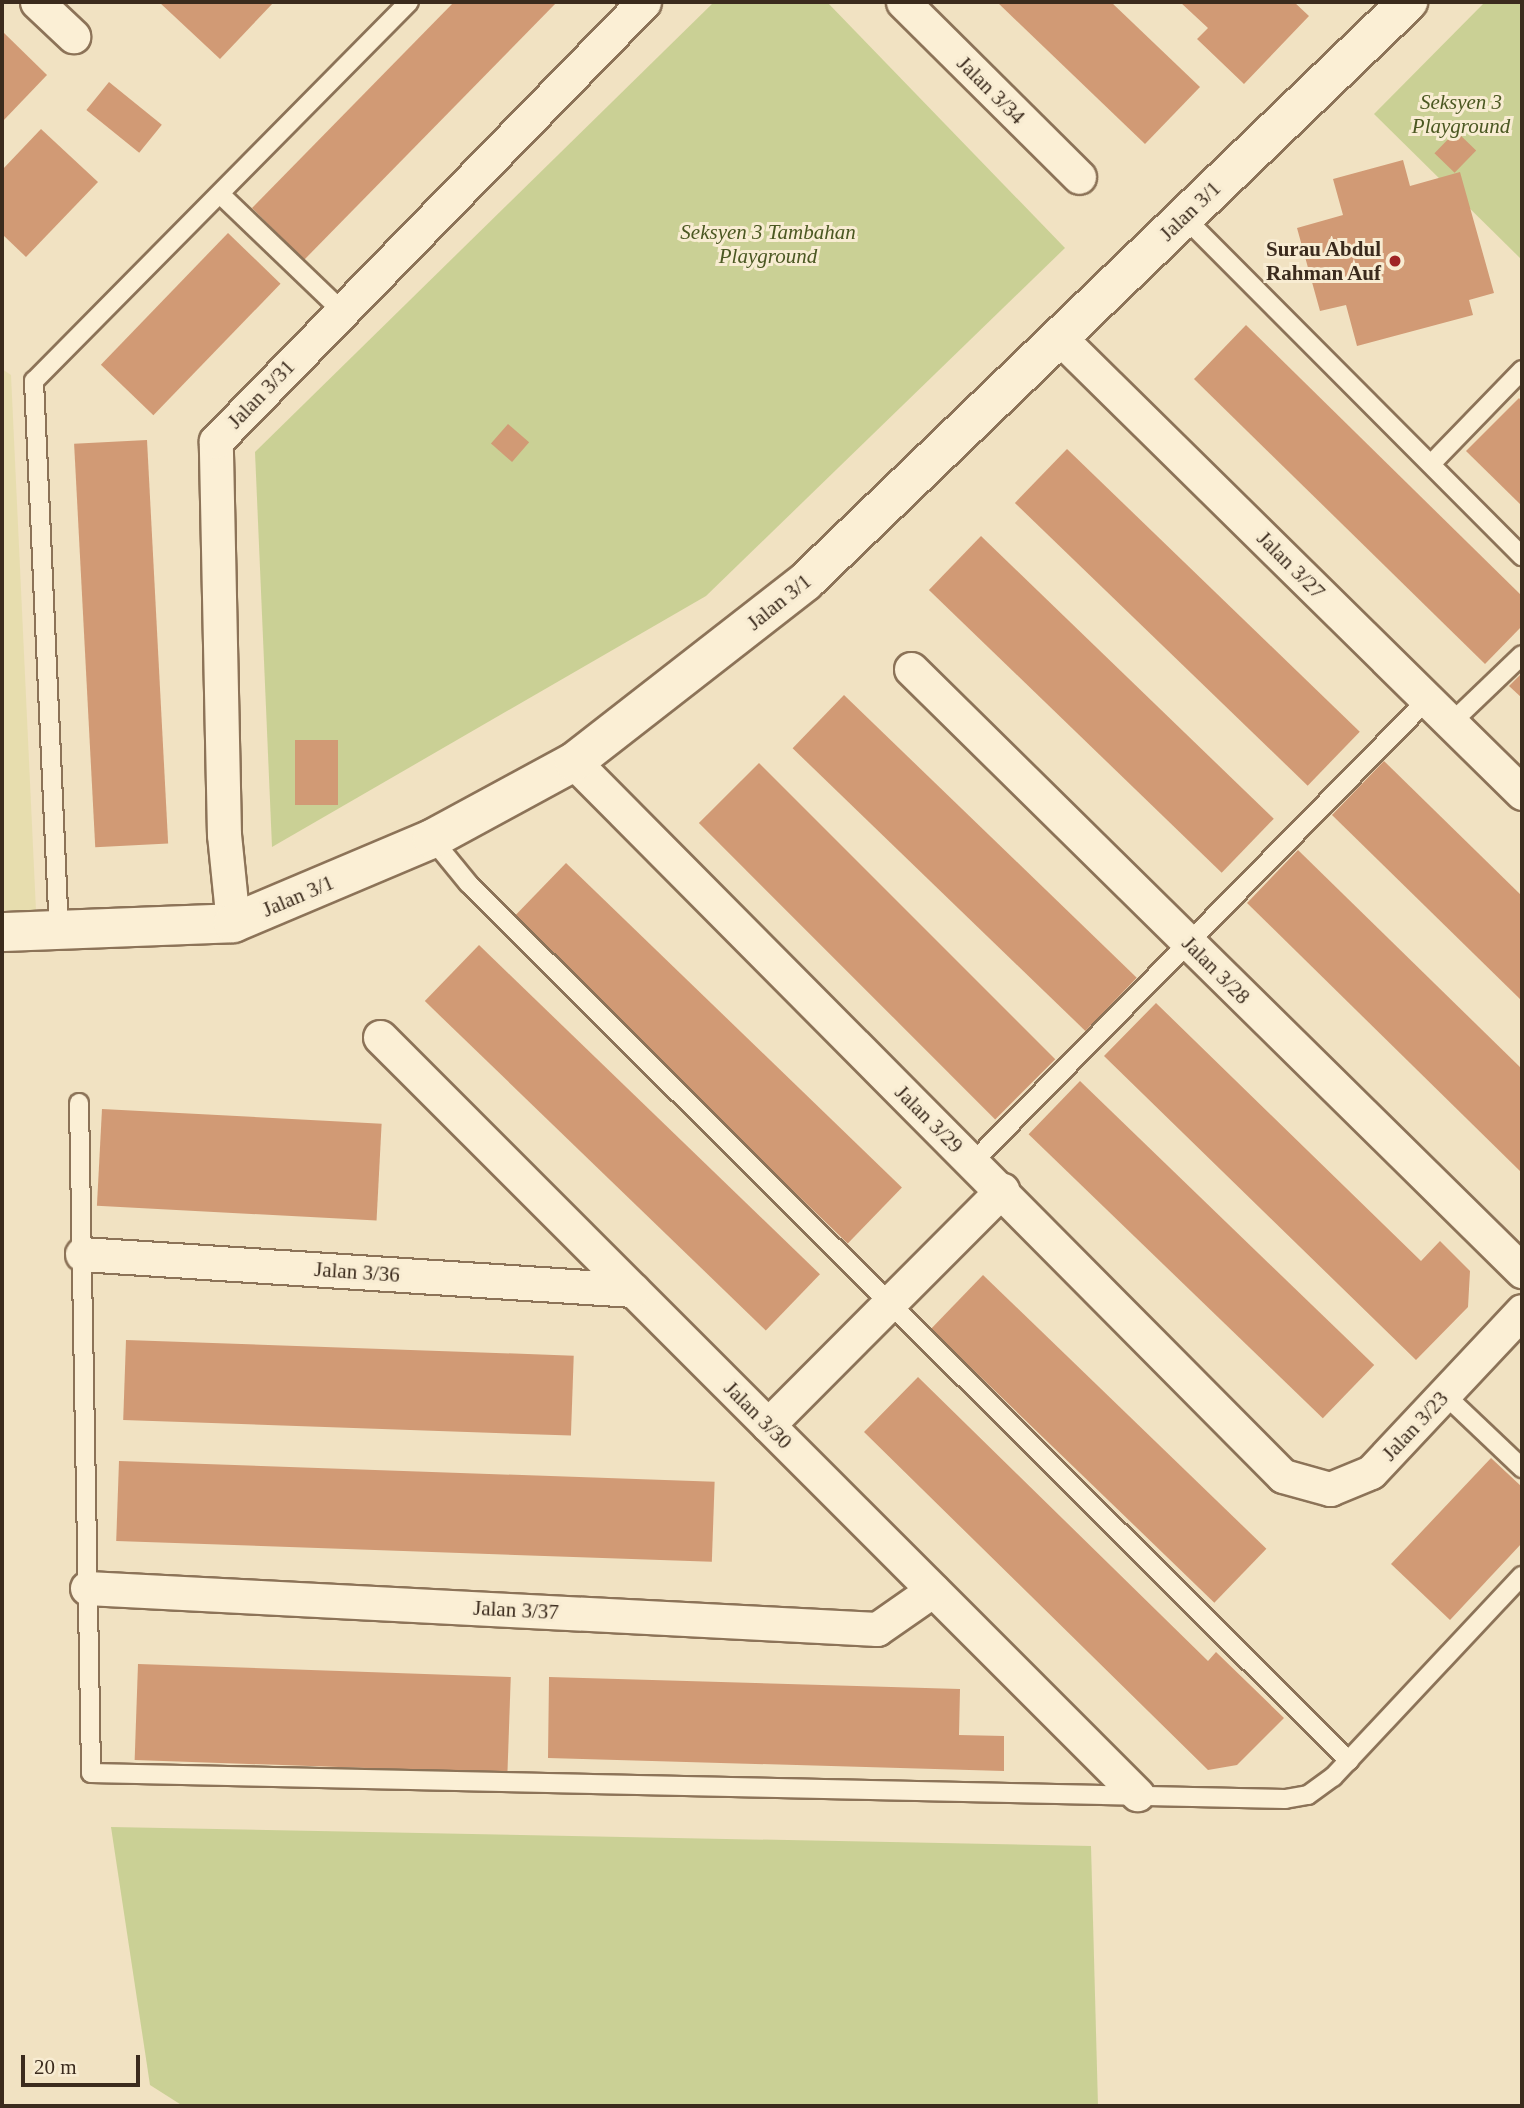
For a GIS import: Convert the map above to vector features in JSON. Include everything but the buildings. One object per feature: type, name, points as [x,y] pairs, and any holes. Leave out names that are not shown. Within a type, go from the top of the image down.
[{"type":"street","points":[[37,2],[73,36]]},
{"type":"street","name":"Jalan 3/31","points":[[233,923],[224,835],[216,441],[644,2]]},
{"type":"street","name":"Jalan 3/34","points":[[903,2],[1079,177]]},
{"type":"street","name":"Jalan 3/1","points":[[2,932],[59,932],[233,923],[432,839],[574,762],[805,582],[1408,2]]},
{"type":"street","name":"Jalan 3/27","points":[[1059,337],[1522,793]]},
{"type":"street","name":"Jalan 3/28","points":[[911,669],[1522,1271]]},
{"type":"street","name":"Jalan 3/29","points":[[574,762],[972,1163],[1002,1190],[1283,1476]]},
{"type":"street","name":"Jalan 3/30","points":[[380,1037],[1136,1794]]},
{"type":"street","points":[[768,1425],[1002,1190]]},
{"type":"street","name":"Jalan 3/36","points":[[82,1254],[633,1290]]},
{"type":"street","name":"Jalan 3/23","points":[[1283,1476],[1330,1489],[1371,1472],[1522,1311]]},
{"type":"street","name":"Jalan 3/37","points":[[87,1588],[877,1629],[933,1590]]},
{"type":"lane","points":[[59,932],[34,381],[221,195],[409,2]]},
{"type":"lane","points":[[221,195],[342,311]]},
{"type":"lane","points":[[1184,217],[1522,556]]},
{"type":"lane","points":[[1431,464],[1522,370]]},
{"type":"lane","points":[[1451,723],[1522,655]]},
{"type":"lane","points":[[972,1163],[1428,699]]},
{"type":"lane","points":[[432,839],[468,883],[1349,1761]]},
{"type":"lane","points":[[79,1103],[91,1773],[1285,1799],[1308,1795],[1349,1761],[1522,1576]]},
{"type":"lane","points":[[1444,1394],[1522,1468]]},
{"type":"shaded area","points":[[2,369],[11,375],[36,911],[2,910]]},
{"type":"green space","name":"Seksyen 3 Tambahan Playground","points":[[714,2],[827,2],[1065,248],[706,596],[272,847],[255,452]]},
{"type":"green space","name":"Seksyen 3 Playground","points":[[1485,2],[1522,2],[1522,260],[1374,114]]},
{"type":"green space","points":[[111,1827],[1091,1846],[1098,2106],[183,2106],[150,2085]]},
{"type":"place","name":"Surau Abdul Rahman Auf","points":[[1395,261]]}]
